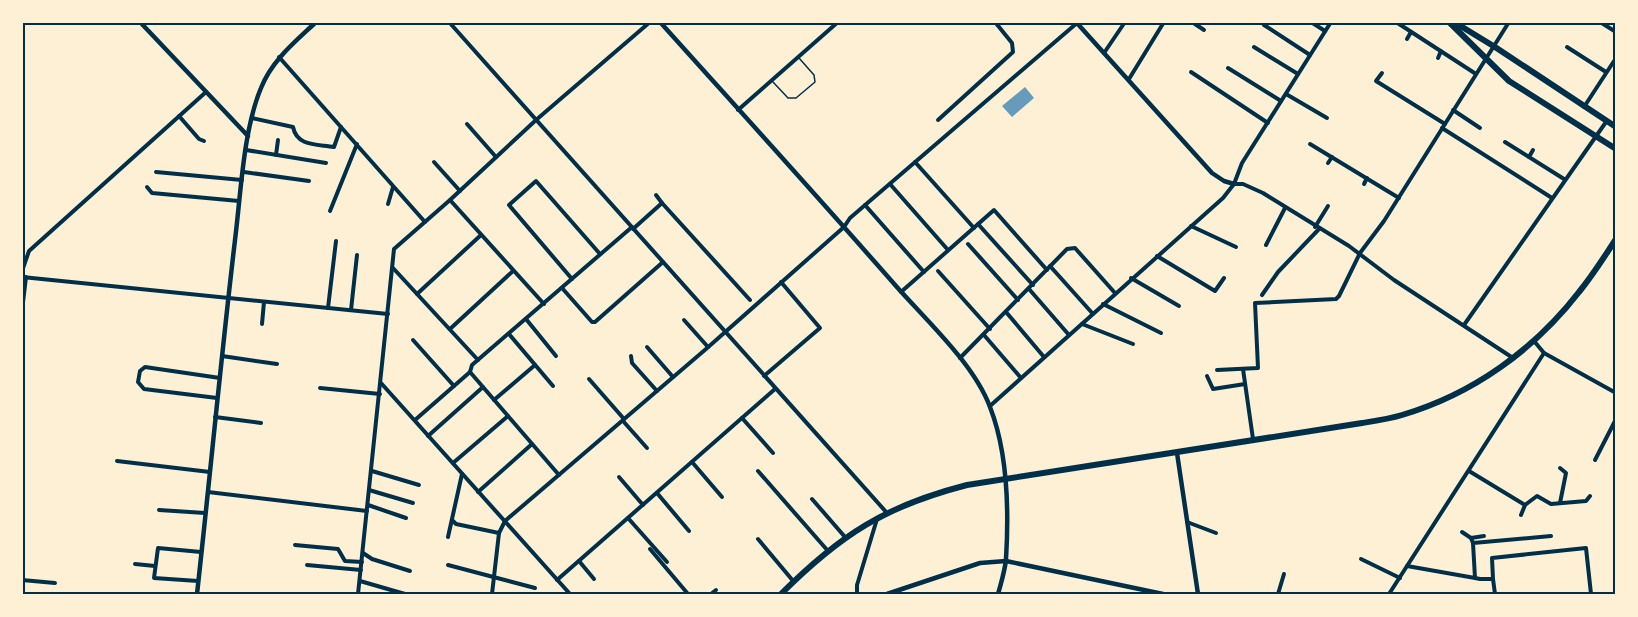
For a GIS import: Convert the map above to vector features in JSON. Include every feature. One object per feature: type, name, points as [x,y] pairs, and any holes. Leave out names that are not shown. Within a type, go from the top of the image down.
[{"type":"main road","points":[[1449,22],[1509,81],[1616,149]]},
{"type":"main road","points":[[1454,22],[1616,128]]},
{"type":"main road","points":[[781,594],[845,537],[887,513],[937,493],[967,485],[1400,416],[1450,397],[1483,381],[1534,341],[1580,292],[1616,239]]},
{"type":"street","points":[[140,22],[248,136]]},
{"type":"street","points":[[197,594],[228,299],[248,136],[261,87],[279,57],[316,22]]},
{"type":"street","points":[[449,22],[887,513]]},
{"type":"street","points":[[358,594],[394,249],[536,120],[650,22]]},
{"type":"street","points":[[660,22],[844,227],[977,381],[990,406],[998,433],[1005,480],[1006,561],[999,594]]},
{"type":"street","points":[[738,110],[838,22]]},
{"type":"street","points":[[938,120],[1013,52],[1012,43],[995,22]]},
{"type":"street","points":[[1104,53],[1125,22]]},
{"type":"street","points":[[1129,79],[1164,22]]},
{"type":"street","points":[[1192,22],[1204,30]]},
{"type":"street","points":[[1311,22],[1325,31]]},
{"type":"street","points":[[990,406],[1223,198],[1234,184],[1242,163],[1330,22]]},
{"type":"street","points":[[1396,22],[1476,74]]},
{"type":"street","points":[[1217,370],[1258,368],[1255,303],[1339,296],[1360,253],[1399,198],[1509,22]]},
{"type":"street","points":[[1600,22],[1616,32]]},
{"type":"street","points":[[492,594],[499,532],[505,521],[708,347],[844,227],[850,218],[1076,23],[1212,173],[1224,181],[1244,184],[1360,253],[1394,280],[1513,358]]},
{"type":"street","points":[[1264,25],[1310,55]]},
{"type":"street","points":[[1407,39],[1411,32]]},
{"type":"street","points":[[1254,47],[1298,74]]},
{"type":"street","points":[[1567,47],[1606,72]]},
{"type":"street","points":[[1438,58],[1441,51]]},
{"type":"street","points":[[279,57],[424,222]]},
{"type":"street","points":[[1584,107],[1616,58]]},
{"type":"street","points":[[1228,68],[1281,101]]},
{"type":"street","points":[[1191,72],[1268,123]]},
{"type":"street","points":[[1382,73],[1376,81],[1552,198]]},
{"type":"street","points":[[22,271],[29,251],[206,92]]},
{"type":"street","points":[[1286,94],[1327,118]]},
{"type":"street","points":[[1453,110],[1480,128]]},
{"type":"street","points":[[179,116],[199,139],[204,141]]},
{"type":"street","points":[[252,118],[293,127],[296,137],[301,142],[334,147],[341,126]]},
{"type":"street","points":[[1464,325],[1606,122]]},
{"type":"street","points":[[467,124],[496,157]]},
{"type":"street","points":[[276,155],[278,140]]},
{"type":"street","points":[[1505,142],[1564,179]]},
{"type":"street","points":[[330,211],[357,144]]},
{"type":"street","points":[[1310,144],[1399,198]]},
{"type":"street","points":[[246,150],[326,163]]},
{"type":"street","points":[[1529,157],[1533,150]]},
{"type":"street","points":[[1328,163],[1332,157]]},
{"type":"street","points":[[434,162],[460,191]]},
{"type":"street","points":[[915,162],[1033,285]]},
{"type":"street","points":[[156,172],[243,180]]},
{"type":"street","points":[[244,172],[309,182]]},
{"type":"street","points":[[1364,184],[1367,178]]},
{"type":"street","points":[[572,279],[509,205],[536,181],[600,254]]},
{"type":"street","points":[[890,184],[948,250]]},
{"type":"street","points":[[147,187],[152,193],[240,201]]},
{"type":"street","points":[[388,204],[394,187]]},
{"type":"street","points":[[656,195],[750,300]]},
{"type":"street","points":[[450,200],[544,304]]},
{"type":"street","points":[[415,420],[470,372],[472,365],[662,203]]},
{"type":"street","points":[[865,205],[924,272]]},
{"type":"street","points":[[1262,294],[1278,272],[1318,228],[1328,206]]},
{"type":"street","points":[[1266,245],[1285,208]]},
{"type":"street","points":[[901,292],[994,210],[1093,314]]},
{"type":"street","points":[[1191,226],[1236,248]]},
{"type":"street","points":[[417,294],[481,235]]},
{"type":"street","points":[[328,308],[336,241]]},
{"type":"street","points":[[968,244],[1018,300]]},
{"type":"street","points":[[960,359],[1067,249],[1075,248],[1116,293]]},
{"type":"street","points":[[351,310],[357,255]]},
{"type":"street","points":[[1157,256],[1215,291],[1224,278]]},
{"type":"street","points":[[562,288],[592,322],[595,322],[663,262]]},
{"type":"street","points":[[392,267],[478,360]]},
{"type":"street","points":[[449,329],[513,270]]},
{"type":"street","points":[[938,271],[990,329]]},
{"type":"street","points":[[22,311],[24,277],[387,314]]},
{"type":"street","points":[[1131,278],[1179,306]]},
{"type":"street","points":[[764,376],[820,328],[781,282]]},
{"type":"street","points":[[1029,289],[1069,335]]},
{"type":"street","points":[[262,324],[264,302]]},
{"type":"street","points":[[1103,304],[1161,333]]},
{"type":"street","points":[[1006,312],[1044,357]]},
{"type":"street","points":[[526,319],[556,356]]},
{"type":"street","points":[[684,320],[708,347]]},
{"type":"street","points":[[1082,324],[1133,344]]},
{"type":"street","points":[[509,334],[553,387]]},
{"type":"street","points":[[984,335],[1021,378]]},
{"type":"street","points":[[413,340],[454,386]]},
{"type":"street","points":[[1534,341],[1544,353],[1616,393]]},
{"type":"street","points":[[647,347],[673,377]]},
{"type":"street","points":[[1389,594],[1544,353]]},
{"type":"street","points":[[222,356],[277,363]]},
{"type":"street","points":[[631,356],[632,363],[657,391]]},
{"type":"street","points":[[494,400],[535,365]]},
{"type":"street","points":[[218,398],[144,390],[138,382],[140,371],[145,368],[220,378]]},
{"type":"street","points":[[1243,369],[1253,441]]},
{"type":"street","points":[[470,372],[559,475]]},
{"type":"street","points":[[1207,376],[1213,389],[1245,384]]},
{"type":"street","points":[[589,379],[647,448]]},
{"type":"street","points":[[381,382],[570,594]]},
{"type":"street","points":[[428,436],[483,387]]},
{"type":"street","points":[[320,388],[380,394]]},
{"type":"street","points":[[557,580],[775,389]]},
{"type":"street","points":[[453,463],[508,416]]},
{"type":"street","points":[[216,417],[261,423]]},
{"type":"street","points":[[742,418],[773,453]]},
{"type":"street","points":[[1595,460],[1616,420]]},
{"type":"street","points":[[478,492],[532,444]]},
{"type":"street","points":[[1177,453],[1198,594]]},
{"type":"street","points":[[117,461],[210,472]]},
{"type":"street","points":[[692,462],[722,497]]},
{"type":"street","points":[[1560,468],[1566,473],[1560,503]]},
{"type":"street","points":[[372,471],[419,485]]},
{"type":"street","points":[[758,471],[828,551]]},
{"type":"street","points":[[1469,471],[1525,505]]},
{"type":"street","points":[[448,537],[462,474]]},
{"type":"street","points":[[619,477],[643,505]]},
{"type":"street","points":[[369,490],[413,503]]},
{"type":"street","points":[[1497,498],[1502,490]]},
{"type":"street","points":[[208,492],[368,508],[406,518]]},
{"type":"street","points":[[657,493],[690,531]]},
{"type":"street","points":[[1521,515],[1525,505],[1537,496],[1551,504],[1586,501],[1590,496]]},
{"type":"street","points":[[812,499],[845,537]]},
{"type":"street","points":[[159,510],[205,513]]},
{"type":"street","points":[[628,518],[667,562]]},
{"type":"street","points":[[857,594],[857,585],[878,518]]},
{"type":"street","points":[[452,519],[456,524],[499,532]]},
{"type":"street","points":[[1187,522],[1216,533]]},
{"type":"street","points":[[1462,532],[1472,541],[1475,578]]},
{"type":"street","points":[[1472,541],[1484,536]]},
{"type":"street","points":[[1472,541],[1551,536]]},
{"type":"street","points":[[758,539],[794,582]]},
{"type":"street","points":[[296,545],[338,549],[345,561],[362,562]]},
{"type":"street","points":[[198,581],[154,578],[155,566],[158,548],[201,552]]},
{"type":"street","points":[[1495,594],[1492,558],[1586,548],[1592,594]]},
{"type":"street","points":[[650,549],[688,594]]},
{"type":"street","points":[[363,553],[372,560],[410,571]]},
{"type":"street","points":[[1361,559],[1400,578]]},
{"type":"street","points":[[579,561],[594,579]]},
{"type":"street","points":[[887,594],[980,563],[1006,561],[1161,594]]},
{"type":"street","points":[[135,564],[155,566]]},
{"type":"street","points":[[307,565],[361,570]]},
{"type":"street","points":[[448,565],[535,588]]},
{"type":"street","points":[[1407,566],[1480,579],[1493,579]]},
{"type":"street","points":[[1278,594],[1284,574]]},
{"type":"street","points":[[22,580],[55,583]]},
{"type":"street","points":[[360,581],[405,594]]},
{"type":"street","points":[[711,594],[716,590]]},
{"type":"lane","points":[[772,80],[788,98],[795,98],[814,82],[814,75],[798,57]]},
{"type":"water","points":[[1025,87],[1034,98],[1012,117],[1002,106]]}]
